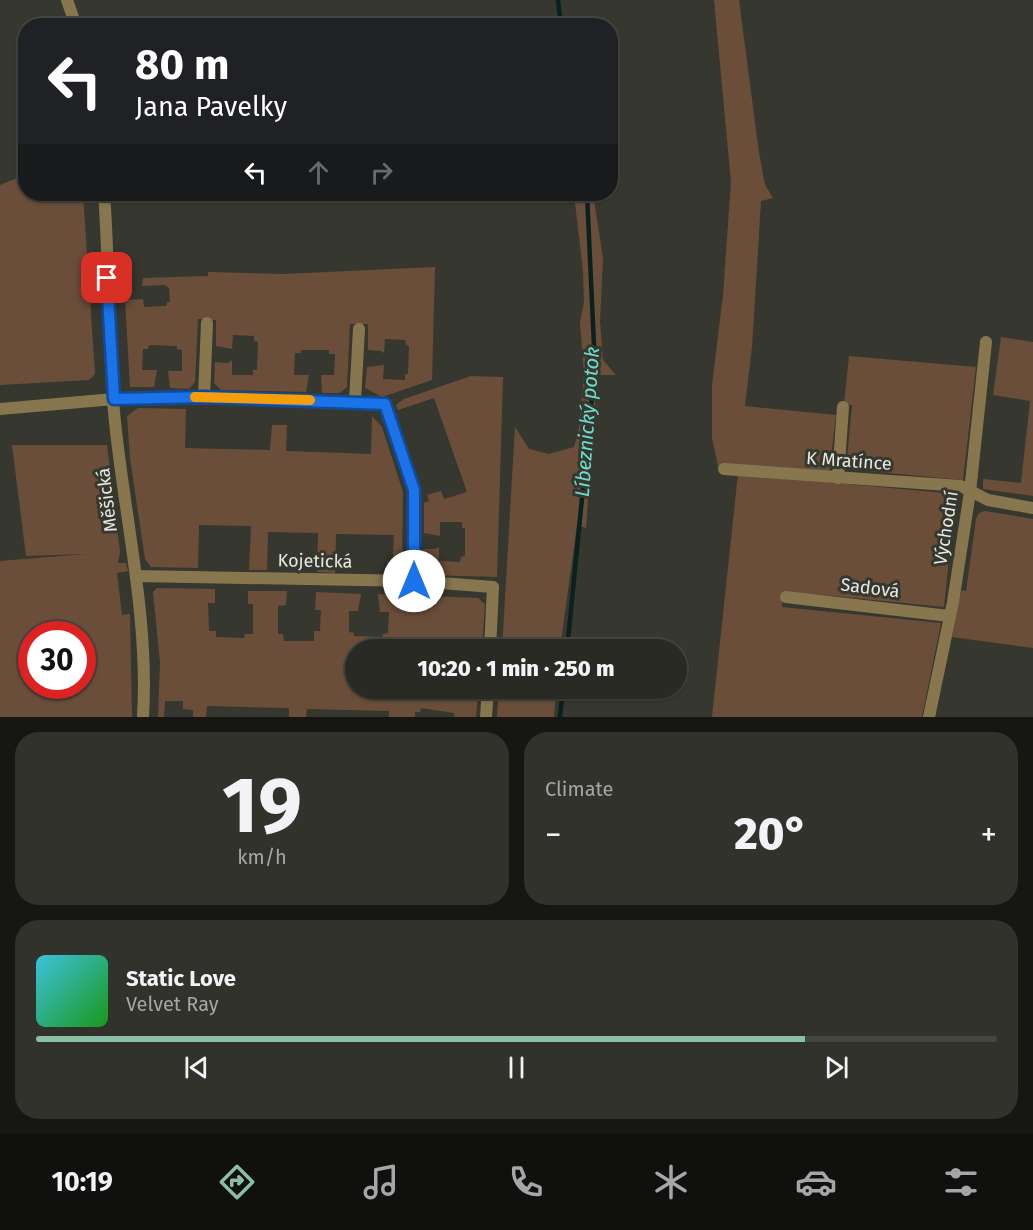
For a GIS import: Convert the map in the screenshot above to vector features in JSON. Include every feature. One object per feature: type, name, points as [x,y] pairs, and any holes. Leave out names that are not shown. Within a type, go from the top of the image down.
[{"type":"street","points":[[67,0],[73,18]]},
{"type":"street","name":"Měšická","points":[[104,201],[114,399],[136,576],[144,693],[143,717]]},
{"type":"street","points":[[204,397],[207,323]]},
{"type":"street","points":[[355,401],[359,329]]},
{"type":"street","name":"Východní","points":[[929,717],[970,492],[986,342]]},
{"type":"street","points":[[0,410],[114,399],[204,397],[355,401],[385,404],[414,490],[414,581]]},
{"type":"street","points":[[838,478],[843,407]]},
{"type":"street","name":"K Mratínce","points":[[724,469],[961,486],[988,500],[1033,508]]},
{"type":"street","name":"Kojetická","points":[[136,576],[414,581],[493,587],[491,639]]},
{"type":"street","name":"Sadová","points":[[786,597],[949,616]]},
{"type":"street","points":[[486,717],[487,699]]},
{"type":"shaded area","points":[[714,0],[739,0],[759,153],[765,185],[773,198],[761,201],[752,347],[745,406],[836,415],[829,475],[718,466],[712,438],[712,385],[723,295],[731,182]]},
{"type":"shaded area","points":[[18,178],[18,201],[83,201],[95,374],[89,380],[0,385],[0,185]]},
{"type":"shaded area","points":[[575,201],[594,201],[603,258],[600,321],[603,360],[616,375],[597,375],[586,528],[577,525],[561,639],[503,639],[515,427],[529,449],[549,454],[574,447],[579,428],[584,374],[580,322],[584,302],[583,271]]},
{"type":"shaded area","points":[[435,267],[432,380],[382,397],[365,388],[367,367],[384,365],[383,379],[405,380],[405,374],[408,374],[409,346],[406,345],[405,340],[385,339],[384,353],[368,350],[368,324],[350,324],[347,387],[340,393],[322,393],[321,375],[334,375],[335,354],[329,354],[329,350],[301,350],[301,353],[295,353],[294,375],[309,375],[306,392],[221,390],[214,383],[215,362],[228,363],[232,360],[232,375],[253,375],[253,370],[257,370],[258,342],[254,341],[254,336],[233,335],[232,349],[216,346],[216,320],[198,319],[195,382],[189,389],[170,388],[168,371],[182,371],[182,350],[177,349],[177,346],[149,345],[148,349],[143,349],[142,370],[157,370],[154,387],[130,387],[125,300],[143,299],[144,307],[166,306],[167,302],[170,302],[169,288],[165,285],[142,286],[143,278],[208,276],[208,272],[284,274]]},
{"type":"shaded area","points":[[1001,337],[1033,342],[1033,496],[983,489],[983,479],[1021,483],[1030,401],[993,395]]},
{"type":"shaded area","points":[[849,356],[976,367],[963,480],[846,469],[852,405],[844,404]]},
{"type":"shaded area","points":[[471,376],[503,377],[497,577],[429,575],[422,568],[423,549],[439,547],[439,561],[460,562],[461,557],[465,556],[465,528],[462,528],[462,522],[440,522],[440,536],[424,533],[424,503],[429,501],[427,495],[441,491],[444,499],[467,492],[434,398],[398,410],[396,405],[404,399]]},
{"type":"shaded area","points":[[138,408],[186,409],[185,448],[270,450],[272,425],[287,425],[286,451],[371,454],[372,416],[382,427],[403,492],[402,567],[392,574],[394,535],[336,534],[335,573],[317,572],[318,533],[268,532],[267,570],[249,570],[251,526],[199,525],[198,568],[151,567],[145,559],[130,458],[127,416]]},
{"type":"shaded area","points":[[12,445],[107,445],[120,552],[118,563],[126,563],[128,571],[117,573],[122,615],[130,614],[132,717],[0,717],[0,561],[86,554],[26,556]]},
{"type":"shaded area","points":[[738,474],[956,494],[944,607],[783,591],[782,607],[941,623],[922,717],[712,717]]},
{"type":"shaded area","points":[[985,511],[1033,519],[1033,648],[952,637],[961,590],[966,591],[976,519],[979,513]]},
{"type":"shaded area","points":[[157,588],[215,589],[215,603],[208,603],[209,631],[216,631],[216,637],[244,638],[245,634],[253,634],[253,604],[248,604],[248,591],[287,591],[286,605],[278,606],[278,634],[283,634],[284,641],[314,641],[314,631],[320,631],[321,610],[315,610],[316,592],[361,594],[358,611],[349,611],[349,632],[354,633],[354,636],[382,637],[383,634],[388,633],[389,612],[380,612],[378,594],[478,598],[485,604],[483,639],[345,639],[345,699],[478,699],[476,717],[454,717],[454,713],[421,708],[420,712],[415,712],[415,717],[389,717],[389,711],[307,709],[306,717],[289,717],[289,708],[207,706],[206,717],[193,717],[193,710],[183,709],[183,701],[165,701],[164,717],[158,717],[160,663],[153,592]]},
{"type":"shaded area","points":[[498,699],[555,699],[554,717],[497,717]]},
{"type":"waterway","name":"Líbeznický potok","points":[[558,0],[560,18]]},
{"type":"waterway","name":"Líbeznický potok","points":[[568,639],[595,367],[587,201]]},
{"type":"waterway","name":"Líbeznický potok","points":[[560,717],[562,699]]},
{"type":"slow traffic","points":[[195,397],[310,400]]},
{"type":"route","points":[[107,278],[114,399],[204,397],[355,401],[385,404],[414,490],[414,581]]}]
